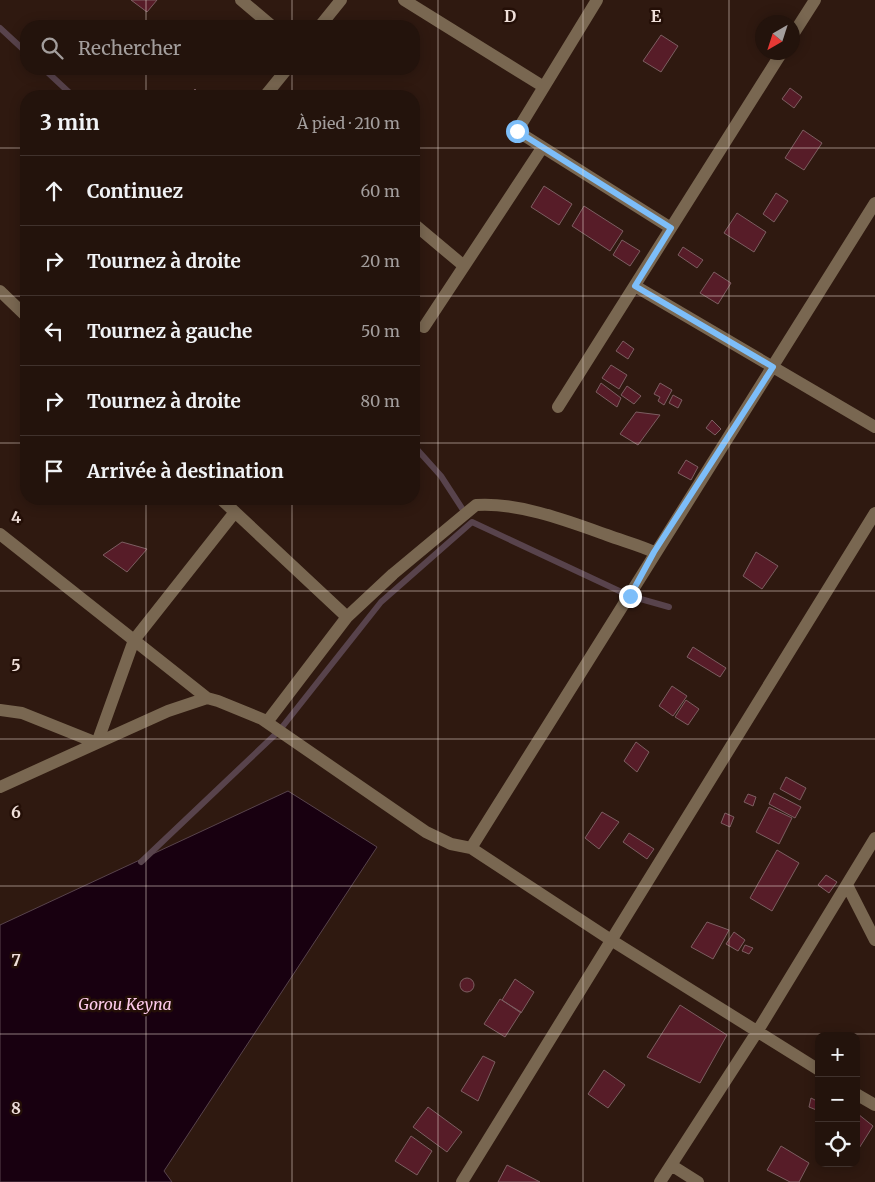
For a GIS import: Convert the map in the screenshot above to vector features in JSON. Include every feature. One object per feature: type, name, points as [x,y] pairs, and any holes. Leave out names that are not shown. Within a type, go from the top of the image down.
[{"type":"street","points":[[241,0],[265,20]]},
{"type":"street","points":[[325,20],[341,0]]},
{"type":"street","points":[[404,0],[544,86]]},
{"type":"street","points":[[597,0],[517,131],[671,228]]},
{"type":"street","points":[[800,23],[815,0]]},
{"type":"street","points":[[558,407],[777,60]]},
{"type":"street","points":[[270,90],[281,75]]},
{"type":"street","points":[[424,327],[542,148]]},
{"type":"street","points":[[471,848],[630,596],[654,552],[773,367],[875,203]]},
{"type":"street","points":[[420,229],[464,266]]},
{"type":"street","points":[[635,286],[875,426]]},
{"type":"street","points":[[0,291],[20,310]]},
{"type":"street","points":[[227,505],[347,617]]},
{"type":"street","points":[[267,722],[347,617],[393,574],[476,505],[516,508],[577,523],[654,552]]},
{"type":"street","points":[[97,742],[134,640],[235,512]]},
{"type":"street","points":[[462,1182],[875,513]]},
{"type":"street","points":[[0,534],[207,698],[267,722],[426,832],[451,844],[471,848],[611,940],[815,1068]]},
{"type":"street","points":[[0,787],[97,742],[207,698]]},
{"type":"street","points":[[0,710],[22,713],[97,742]]},
{"type":"street","points":[[660,1182],[757,1032],[875,838]]},
{"type":"street","points":[[848,885],[875,940]]},
{"type":"street","points":[[860,1097],[875,1106]]},
{"type":"street","points":[[671,1165],[698,1182]]},
{"type":"water","name":"Gorou Keyna","points":[[288,791],[377,847],[164,1171],[172,1182],[0,1182],[0,925]]},
{"type":"building","points":[[131,0],[157,0],[147,12]]},
{"type":"building","points":[[661,35],[678,46],[661,72],[643,61]]},
{"type":"building","points":[[790,88],[802,97],[794,108],[782,99]]},
{"type":"building","points":[[803,130],[822,143],[804,170],[785,158]]},
{"type":"building","points":[[544,186],[572,204],[559,225],[531,207]]},
{"type":"building","points":[[776,193],[788,201],[774,222],[763,214]]},
{"type":"building","points":[[584,206],[623,231],[610,251],[572,226]]},
{"type":"building","points":[[737,213],[766,232],[754,252],[724,233]]},
{"type":"building","points":[[622,240],[640,251],[630,266],[613,255]]},
{"type":"building","points":[[683,247],[703,260],[697,268],[678,255]]},
{"type":"building","points":[[714,272],[731,283],[718,304],[700,293]]},
{"type":"building","points":[[623,341],[634,349],[628,359],[616,351]]},
{"type":"building","points":[[611,365],[627,375],[619,389],[602,378]]},
{"type":"building","points":[[601,383],[621,398],[617,407],[596,392]]},
{"type":"building","points":[[660,383],[672,390],[664,405],[658,401],[660,397],[654,394]]},
{"type":"building","points":[[627,386],[641,396],[634,404],[621,395]]},
{"type":"building","points":[[673,395],[682,400],[678,408],[669,403]]},
{"type":"building","points":[[636,412],[660,415],[638,445],[620,434]]},
{"type":"building","points":[[712,420],[721,429],[715,435],[706,428]]},
{"type":"building","points":[[686,460],[698,467],[691,480],[678,473]]},
{"type":"building","points":[[122,542],[147,549],[127,572],[103,555]]},
{"type":"building","points":[[756,552],[778,566],[762,589],[743,576]]},
{"type":"building","points":[[693,647],[726,668],[720,677],[687,657]]},
{"type":"building","points":[[672,686],[687,696],[673,716],[659,706]]},
{"type":"building","points":[[686,700],[699,709],[688,725],[675,717]]},
{"type":"building","points":[[636,742],[649,752],[637,772],[624,761]]},
{"type":"building","points":[[786,777],[806,788],[800,800],[780,789]]},
{"type":"building","points":[[774,793],[801,807],[795,818],[769,804]]},
{"type":"building","points":[[748,794],[756,797],[753,806],[744,802]]},
{"type":"building","points":[[769,807],[792,818],[779,844],[756,832]]},
{"type":"building","points":[[602,812],[619,822],[599,849],[585,838]]},
{"type":"building","points":[[725,813],[734,817],[730,827],[721,823]]},
{"type":"building","points":[[629,833],[654,849],[647,859],[623,842]]},
{"type":"building","points":[[777,850],[799,863],[772,911],[750,898]]},
{"type":"building","points":[[826,875],[837,882],[829,893],[818,885]]},
{"type":"building","points":[[707,922],[729,930],[713,959],[691,947]]},
{"type":"building","points":[[734,932],[745,940],[738,951],[726,944]]},
{"type":"building","points":[[745,945],[753,948],[749,954],[742,951]]},
{"type":"building","points":[[464,978],[470,978],[474,985],[470,992],[464,992],[460,988],[460,982]]},
{"type":"building","points":[[515,979],[534,992],[521,1013],[502,1000]]},
{"type":"building","points":[[500,999],[521,1012],[505,1037],[484,1024]]},
{"type":"building","points":[[680,1005],[727,1035],[700,1083],[647,1057]]},
{"type":"building","points":[[483,1056],[495,1062],[478,1101],[461,1091]]},
{"type":"building","points":[[604,1070],[625,1085],[608,1108],[588,1094]]},
{"type":"building","points":[[811,1098],[815,1100],[815,1109],[809,1107]]},
{"type":"building","points":[[428,1107],[462,1132],[447,1152],[413,1127]]},
{"type":"building","points":[[860,1116],[873,1126],[860,1147]]},
{"type":"building","points":[[411,1136],[432,1151],[417,1175],[395,1161]]},
{"type":"building","points":[[781,1146],[809,1163],[799,1182],[790,1182],[767,1170]]},
{"type":"building","points":[[507,1165],[540,1182],[498,1182]]},
{"type":"waterway","points":[[0,28],[20,46]]},
{"type":"waterway","points":[[50,75],[67,90]]},
{"type":"waterway","points":[[420,453],[441,476],[467,516]]},
{"type":"waterway","points":[[141,862],[279,731],[381,602],[472,522],[630,596],[669,607]]},
{"type":"route","points":[[517,131],[671,228],[635,286],[773,367],[654,552],[630,596]]}]
